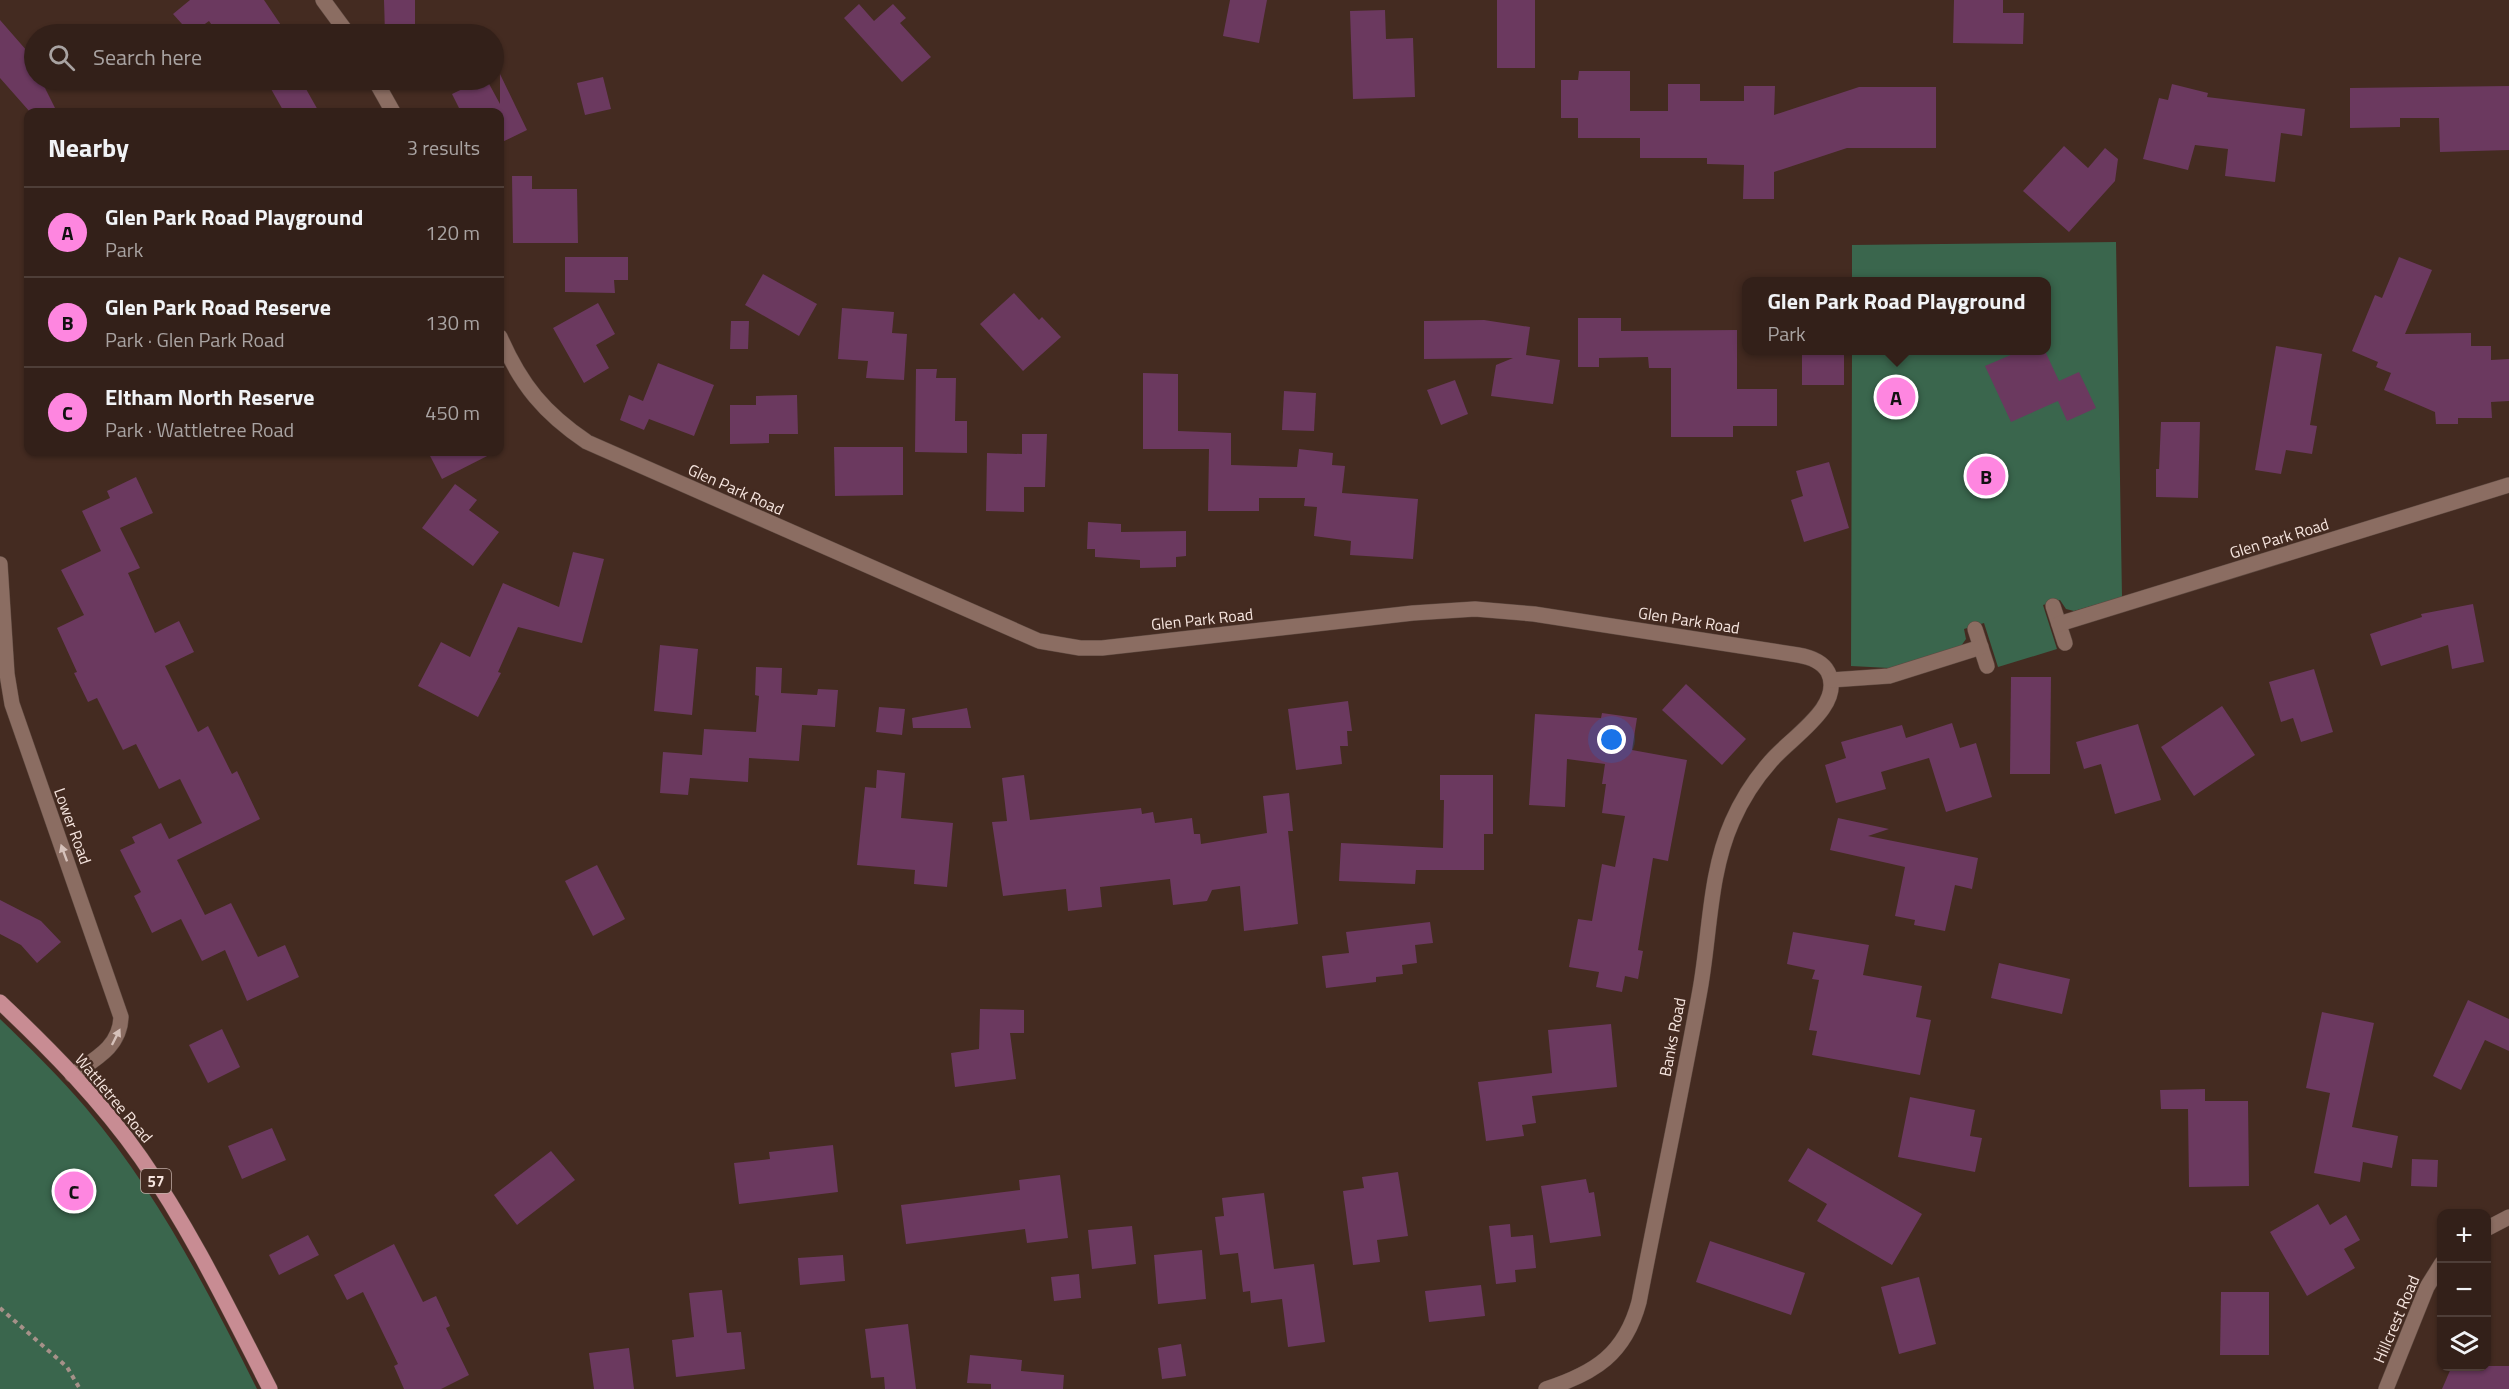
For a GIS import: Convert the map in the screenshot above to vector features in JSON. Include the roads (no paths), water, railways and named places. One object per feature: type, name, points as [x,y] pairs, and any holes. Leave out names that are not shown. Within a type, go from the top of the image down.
[{"type":"main road","name":"Wattletree Road","points":[[0,1002],[72,1075],[121,1131],[165,1194],[270,1389]]},
{"type":"street","points":[[323,0],[341,24]]},
{"type":"street","points":[[381,90],[391,108]]},
{"type":"street","name":"Glen Park Road","points":[[504,346],[530,393],[557,420],[587,442],[1039,641],[1080,648],[1102,648],[1413,613],[1475,609],[1534,614],[1806,656],[1825,668],[1831,680]]},
{"type":"street","name":"Glen Park Road","points":[[2059,624],[2509,485]]},
{"type":"street","name":"Lower Road","points":[[0,564],[7,674],[12,704],[121,1017],[121,1028],[112,1046],[72,1075]]},
{"type":"street","points":[[2053,606],[2065,643]]},
{"type":"street","points":[[1975,629],[1987,666]]},
{"type":"street","points":[[1831,680],[1889,676],[1981,647]]},
{"type":"street","name":"Banks Road","points":[[1546,1389],[1570,1381],[1596,1368],[1618,1347],[1631,1326],[1639,1302],[1692,1035],[1724,842],[1738,809],[1759,775],[1825,707],[1831,693],[1831,680]]},
{"type":"street","points":[[2491,1227],[2509,1217]]},
{"type":"street","name":"Hillcrest Road","points":[[2386,1389],[2427,1287],[2437,1271]]},
{"type":"place","name":"Glen Park Road Playground","points":[[1896,397]]},
{"type":"place","name":"Glen Park Road Reserve","points":[[1986,476]]},
{"type":"place","name":"Eltham North Reserve","points":[[74,1191]]}]
